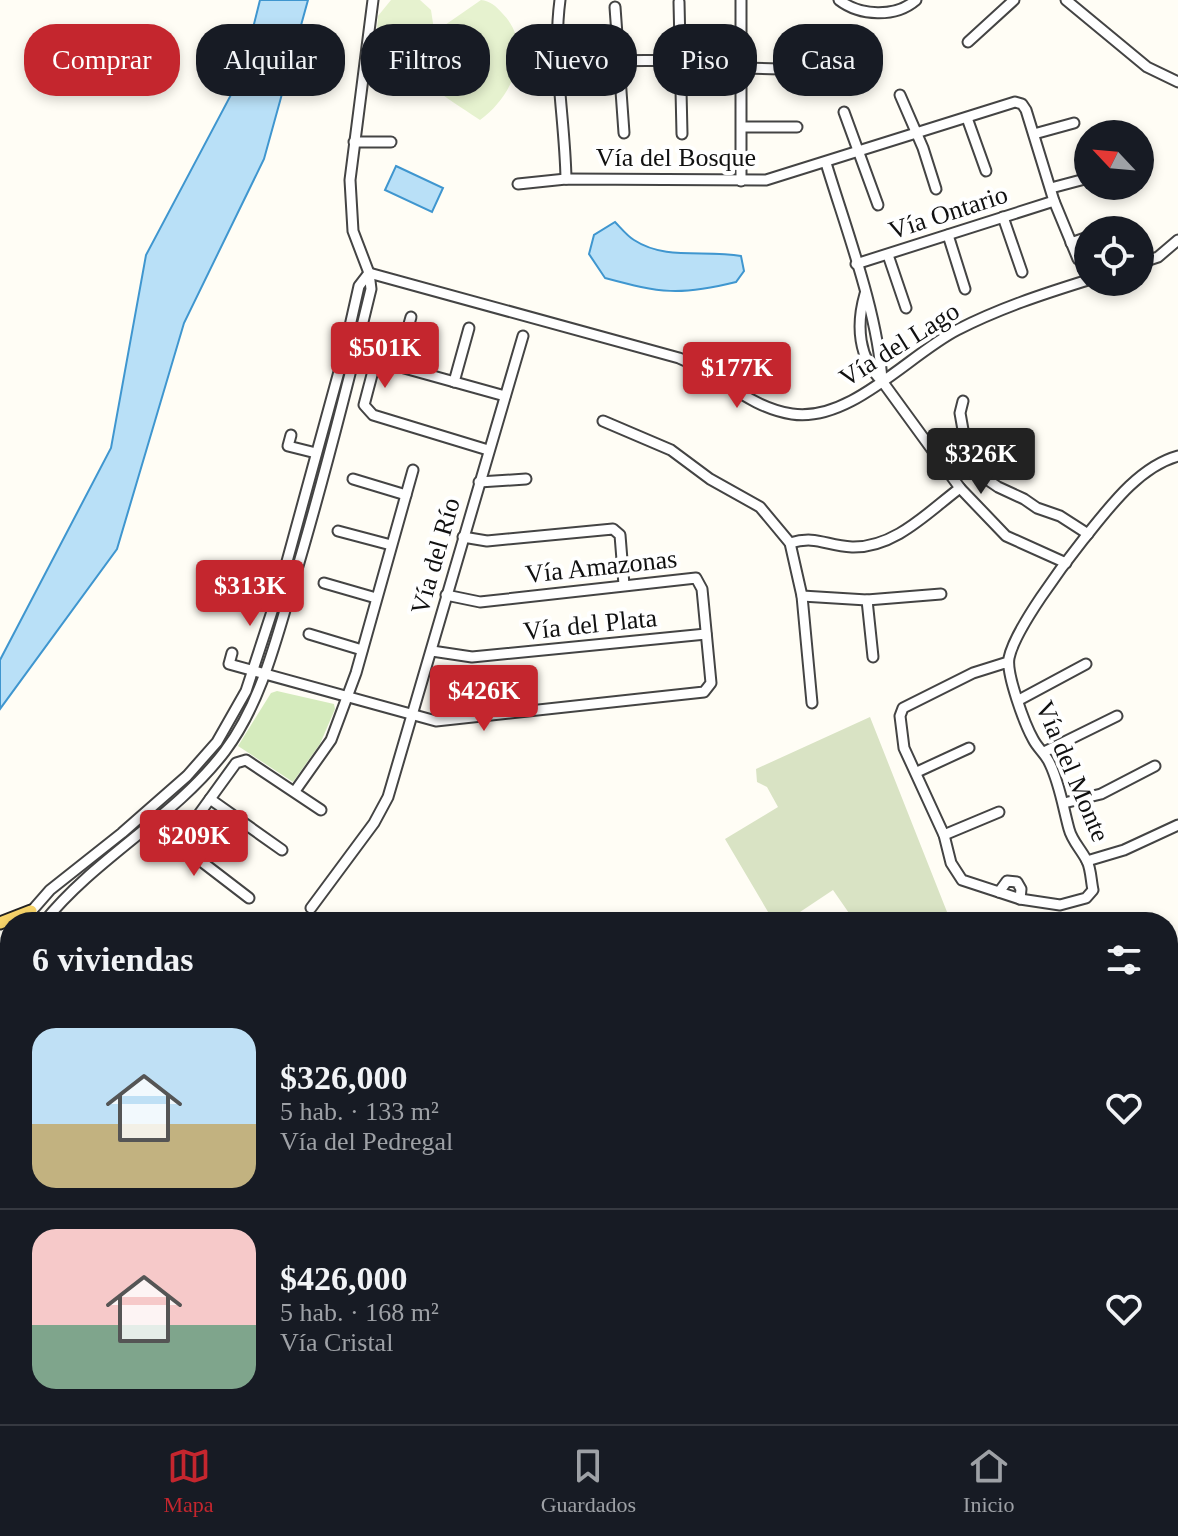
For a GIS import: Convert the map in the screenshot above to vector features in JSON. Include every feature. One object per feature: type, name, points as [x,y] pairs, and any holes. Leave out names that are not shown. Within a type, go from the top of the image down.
[{"type":"street","points":[[54,912],[84,880],[197,785],[227,749],[257,695],[313,515],[371,289],[369,273],[353,231],[350,180],[373,0]]},
{"type":"street","points":[[559,24],[560,0]]},
{"type":"street","points":[[741,0],[741,24]]},
{"type":"street","points":[[839,0],[864,11],[886,13],[907,7],[916,0]]},
{"type":"street","points":[[968,42],[1014,0]]},
{"type":"street","points":[[1066,0],[1147,67],[1178,82]]},
{"type":"street","points":[[679,2],[679,24]]},
{"type":"street","points":[[615,7],[616,24]]},
{"type":"street","points":[[900,95],[936,189]]},
{"type":"street","points":[[560,96],[566,179]]},
{"type":"street","points":[[621,96],[624,133]]},
{"type":"street","points":[[682,134],[683,96]]},
{"type":"street","points":[[741,181],[742,96]]},
{"type":"street","name":"Vía del Bosque","points":[[518,184],[566,179],[766,180],[1015,102],[1022,104],[1026,110],[1034,134]]},
{"type":"street","points":[[844,112],[878,205]]},
{"type":"street","points":[[967,118],[986,171]]},
{"type":"street","points":[[1074,123],[1034,134],[1054,201],[1074,250]]},
{"type":"street","points":[[742,127],[797,127]]},
{"type":"street","points":[[354,142],[391,142]]},
{"type":"street","points":[[826,163],[865,294],[881,362],[882,381]]},
{"type":"street","points":[[1051,188],[1074,182]]},
{"type":"street","name":"Vía Ontario","points":[[856,264],[1054,201]]},
{"type":"street","points":[[1003,217],[1022,272]]},
{"type":"street","points":[[948,235],[965,289]]},
{"type":"street","points":[[1154,258],[1178,240]]},
{"type":"street","points":[[888,255],[906,308]]},
{"type":"street","points":[[31,911],[50,890],[187,776],[217,742],[246,691],[280,587],[359,286],[369,273]]},
{"type":"street","name":"Vía del Lago","points":[[369,273],[679,358],[698,366],[765,407],[795,415],[814,414],[840,406],[953,332],[1003,308],[1074,285]]},
{"type":"street","points":[[865,294],[859,320],[864,357],[869,368],[882,381],[960,488],[1006,536],[1066,563]]},
{"type":"street","points":[[397,366],[411,317]]},
{"type":"street","points":[[454,382],[469,328]]},
{"type":"street","name":"Vía del Río","points":[[311,908],[374,823],[388,797],[523,336]]},
{"type":"street","points":[[488,450],[373,415],[364,405],[373,371],[383,364],[397,366],[505,396]]},
{"type":"street","points":[[963,401],[960,413],[965,441],[969,458],[979,474],[1088,534]]},
{"type":"street","points":[[603,421],[671,450],[710,479],[760,507],[790,543],[802,596],[812,703]]},
{"type":"street","points":[[291,435],[288,446],[316,453]]},
{"type":"street","points":[[1008,662],[1015,639],[1088,534],[1120,496],[1163,461],[1178,456]]},
{"type":"street","points":[[295,791],[331,740],[362,650],[413,470]]},
{"type":"street","points":[[353,479],[406,495]]},
{"type":"street","points":[[479,482],[526,479]]},
{"type":"street","points":[[790,543],[807,538],[850,547],[873,545],[899,535],[960,488]]},
{"type":"street","points":[[463,537],[487,541],[613,529],[620,535],[624,585]]},
{"type":"street","points":[[338,531],[391,545]]},
{"type":"street","name":"Vía Amazonas","points":[[413,716],[436,721],[452,720],[704,692],[711,683],[702,589],[696,578],[480,602],[446,595]]},
{"type":"street","points":[[324,583],[376,598]]},
{"type":"street","points":[[802,596],[867,600],[941,594]]},
{"type":"street","points":[[867,600],[873,657]]},
{"type":"street","points":[[309,634],[362,650]]},
{"type":"street","name":"Vía del Plata","points":[[432,651],[472,657],[706,634]]},
{"type":"street","points":[[232,653],[229,664],[413,716]]},
{"type":"street","name":"Vía del Monte","points":[[1008,662],[1019,700],[1021,716],[1035,744],[1044,752],[1064,803],[1074,843],[1087,861],[1093,890],[1086,898],[1060,905],[1020,899],[962,880],[951,863],[944,835],[904,748],[900,716],[903,708],[973,673],[1008,662]]},
{"type":"street","points":[[1019,700],[1086,664]]},
{"type":"street","points":[[1044,752],[1117,716]]},
{"type":"street","points":[[917,772],[969,748]]},
{"type":"street","points":[[249,898],[180,845],[181,839],[236,763],[246,760],[321,810]]},
{"type":"street","points":[[1064,803],[1101,794],[1155,766]]},
{"type":"street","points":[[210,799],[282,850]]},
{"type":"street","points":[[944,835],[999,812]]},
{"type":"street","points":[[1087,861],[1124,850],[1178,825]]},
{"type":"street","points":[[999,892],[1007,881],[1017,882],[1021,889],[1020,899]]},
{"type":"green space","points":[[391,0],[420,0],[431,10],[433,24],[377,24],[378,16]]},
{"type":"green space","points":[[481,0],[495,6],[510,24],[506,24],[506,91],[480,120],[444,96],[490,96],[490,24],[446,24]]},
{"type":"green space","points":[[277,691],[334,704],[335,709],[320,744],[293,782],[238,746],[271,693]]},
{"type":"green space","points":[[870,717],[947,912],[848,912],[833,890],[800,912],[768,912],[725,839],[778,807],[767,787],[757,782],[756,769]]},
{"type":"water","points":[[260,0],[308,0],[301,24],[254,24]]},
{"type":"water","points":[[230,96],[281,96],[264,159],[184,323],[117,549],[0,709],[0,660],[111,448],[146,255]]},
{"type":"water","points":[[396,166],[443,188],[432,212],[385,190]]},
{"type":"water","points":[[615,222],[634,240],[659,250],[741,256],[744,271],[736,282],[684,291],[656,290],[605,278],[589,254],[594,235]]}]
